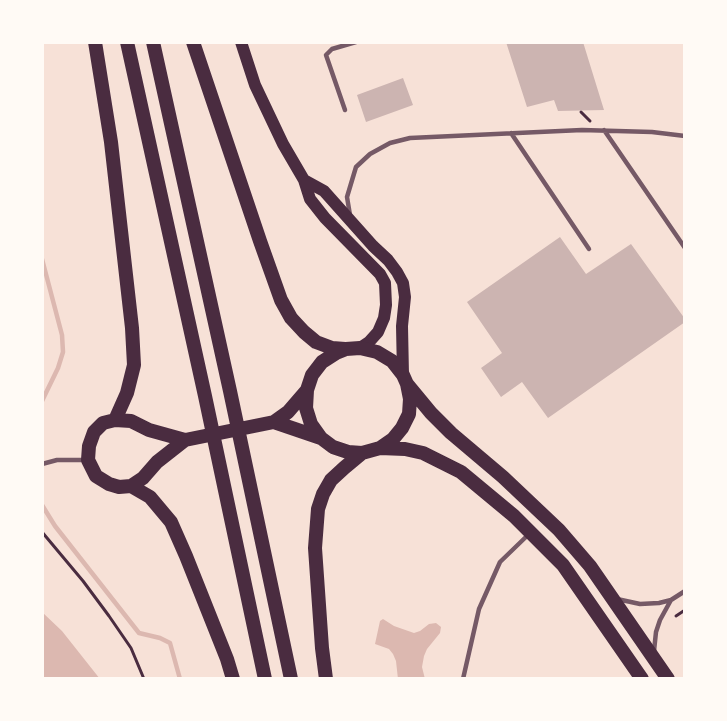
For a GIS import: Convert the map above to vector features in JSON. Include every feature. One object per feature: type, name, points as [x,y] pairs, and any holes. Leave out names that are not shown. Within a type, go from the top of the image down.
[{"type":"highway","points":[[95,42],[111,142],[132,328],[134,365],[127,393],[115,420]]},
{"type":"highway","points":[[127,42],[205,396],[264,679]]},
{"type":"highway","points":[[153,42],[291,679]]},
{"type":"highway","points":[[193,42],[260,241],[281,300],[291,318],[316,342],[332,348],[377,352],[392,361],[431,413],[451,434],[503,477],[559,530],[590,566],[668,679]]},
{"type":"highway","points":[[353,349],[336,353],[322,362],[312,375],[307,390],[306,408],[311,424],[321,438],[333,447],[348,452],[362,453],[380,448],[393,440],[409,414],[410,399],[405,379]]},
{"type":"highway","points":[[185,440],[149,430],[131,421],[115,420],[103,423],[94,432],[89,446],[88,460],[96,476],[109,484],[119,487],[131,486],[185,440],[274,422],[288,412],[307,390]]},
{"type":"highway","points":[[274,422],[321,438]]},
{"type":"highway","points":[[380,448],[405,449],[423,453],[461,472],[531,532],[563,565],[642,679]]},
{"type":"highway","points":[[326,679],[315,548],[318,509],[331,480],[362,453]]},
{"type":"highway","points":[[131,486],[150,497],[171,522],[233,679]]},
{"type":"main road","points":[[241,42],[255,85],[283,144],[304,180],[310,199],[347,242],[380,274],[385,283],[386,305],[378,332],[369,342],[353,349]]},
{"type":"main road","points":[[304,180],[324,192],[388,260],[403,283],[405,311],[402,326],[405,379]]},
{"type":"lane","points":[[345,110],[326,55],[332,50],[356,42]]},
{"type":"lane","points":[[351,221],[347,197],[356,167],[370,154],[390,144],[410,138],[582,130],[652,132],[685,136]]},
{"type":"lane","points":[[604,130],[685,248]]},
{"type":"lane","points":[[511,133],[589,249]]},
{"type":"lane","points":[[42,464],[57,460],[88,460]]},
{"type":"lane","points":[[463,679],[479,609],[500,562],[531,532]]},
{"type":"lane","points":[[611,597],[650,604],[670,600],[685,591]]},
{"type":"lane","points":[[654,660],[656,632],[670,600]]},
{"type":"path","points":[[42,532],[109,616],[131,648],[144,679]]},
{"type":"path","points":[[676,616],[685,610]]},
{"type":"shaded area","points":[[42,612],[62,631],[100,679],[42,679]]},
{"type":"shaded area","points":[[383,619],[394,626],[414,633],[429,624],[436,623],[441,627],[440,633],[424,656],[422,667],[425,679],[398,679],[393,654],[389,649],[375,644],[380,621]]},
{"type":"building","points":[[506,42],[583,42],[604,110],[558,111],[554,100],[527,107]]},
{"type":"building","points":[[403,78],[413,105],[366,122],[357,95]]},
{"type":"building","points":[[560,237],[586,274],[631,244],[685,322],[548,418],[522,382],[501,397],[481,368],[502,353],[467,302]]},
{"type":"waterway","points":[[42,259],[62,335],[63,352],[42,401]]},
{"type":"waterway","points":[[42,505],[55,526],[139,633],[170,643],[180,679]]}]
